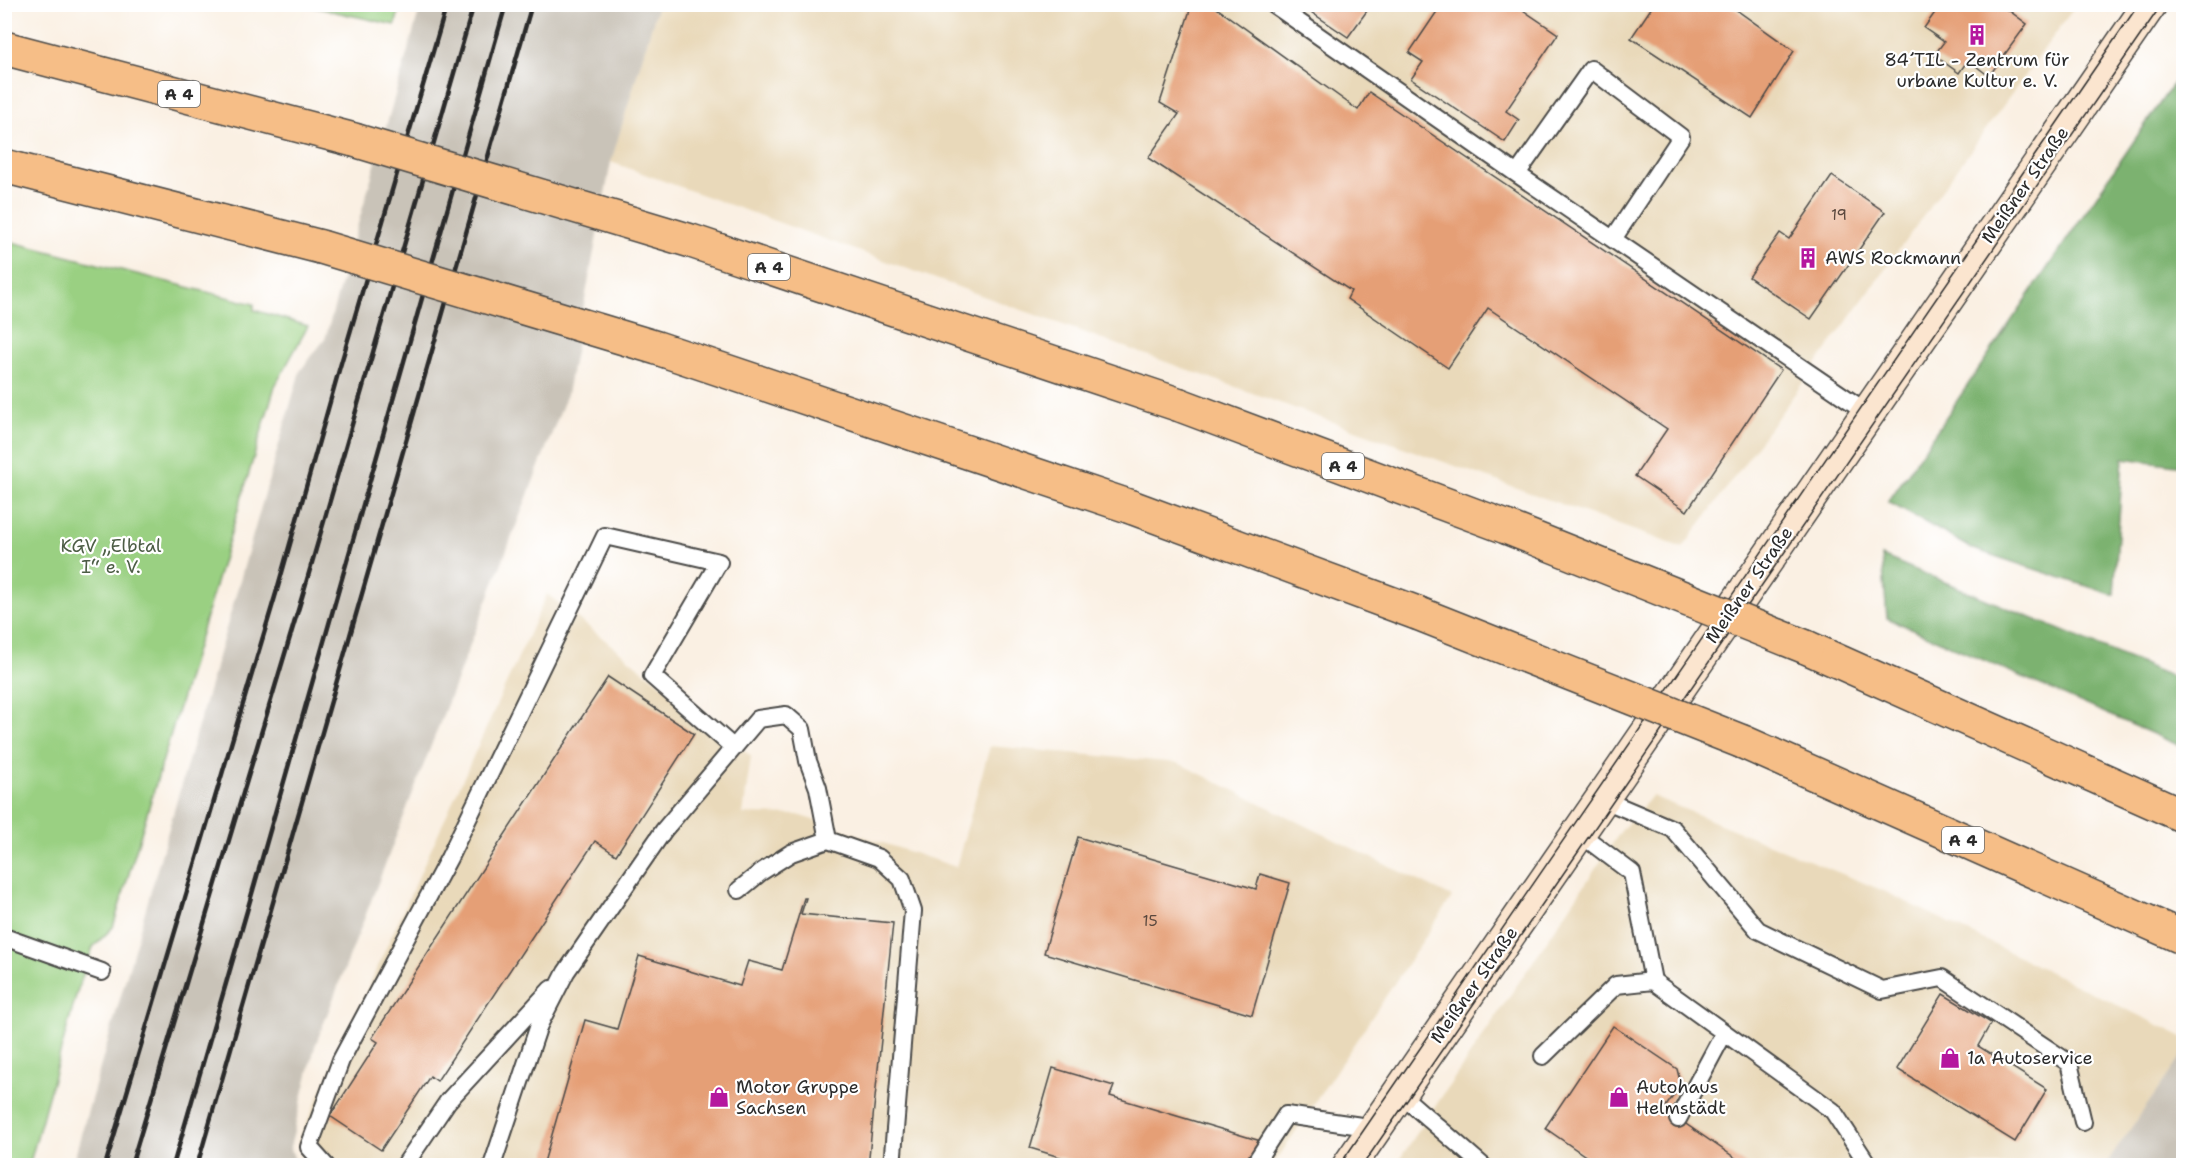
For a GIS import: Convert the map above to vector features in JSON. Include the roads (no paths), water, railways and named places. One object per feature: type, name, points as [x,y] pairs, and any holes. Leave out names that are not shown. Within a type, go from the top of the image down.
[{"type":"highway","name":"A 4","points":[[4,48],[354,140],[691,241],[1180,405],[1506,527],[1806,647],[2184,816]]},
{"type":"highway","name":"A 4","points":[[4,166],[321,247],[657,348],[1131,507],[1417,613],[1743,742],[2184,938]]},
{"type":"main road","name":"Meißner Straße","points":[[1349,1166],[2150,4]]},
{"type":"lane","points":[[1273,4],[1517,174],[1868,413]]},
{"type":"lane","points":[[1517,174],[1591,69],[1681,137],[1612,239]]},
{"type":"lane","points":[[326,1166],[309,1147],[341,1060],[449,858],[605,536],[719,562],[652,676],[734,748]]},
{"type":"lane","points":[[492,1166],[539,1025],[566,972],[664,830],[759,719],[786,715],[802,729],[807,761],[818,788],[828,840]]},
{"type":"lane","points":[[1602,799],[1673,829],[1758,930],[1882,990],[1942,978],[2069,1063],[2083,1122]]},
{"type":"lane","points":[[1579,833],[1632,873],[1653,981]]},
{"type":"lane","points":[[739,890],[761,872],[791,853],[828,840],[879,858],[902,879],[913,911],[892,1166]]},
{"type":"lane","points":[[4,937],[102,972]]},
{"type":"lane","points":[[404,1166],[448,1101],[566,972]]},
{"type":"lane","points":[[1543,1056],[1616,985],[1653,981],[1833,1111],[1869,1166]]},
{"type":"lane","points":[[1678,1119],[1725,1033]]},
{"type":"lane","points":[[1399,1093],[1483,1166]]},
{"type":"lane","points":[[1253,1166],[1286,1115],[1375,1128]]},
{"type":"tram line","points":[[1339,1166],[2139,4]]},
{"type":"tram line","points":[[1362,1166],[2162,4]]},
{"type":"railway","points":[[105,1166],[277,590],[447,4]]},
{"type":"railway","points":[[131,1166],[302,597],[474,4]]},
{"type":"railway","points":[[173,1166],[506,4]]},
{"type":"railway","points":[[197,1166],[532,4]]},
{"type":"place","name":"84´TIL - Zentrum für urbane Kultur e. V.","points":[[1977,35]]},
{"type":"place","name":"AWS Rockmann","points":[[1808,258]]},
{"type":"place","name":"1a Autoservice","points":[[1950,1058]]},
{"type":"place","name":"Motor Gruppe Sachsen","points":[[719,1097]]},
{"type":"place","name":"Autohaus Helmstädt","points":[[1619,1097]]},
{"type":"park label","name":"KGV „Elbtal I“ e. V.","points":[[111,556]]}]
